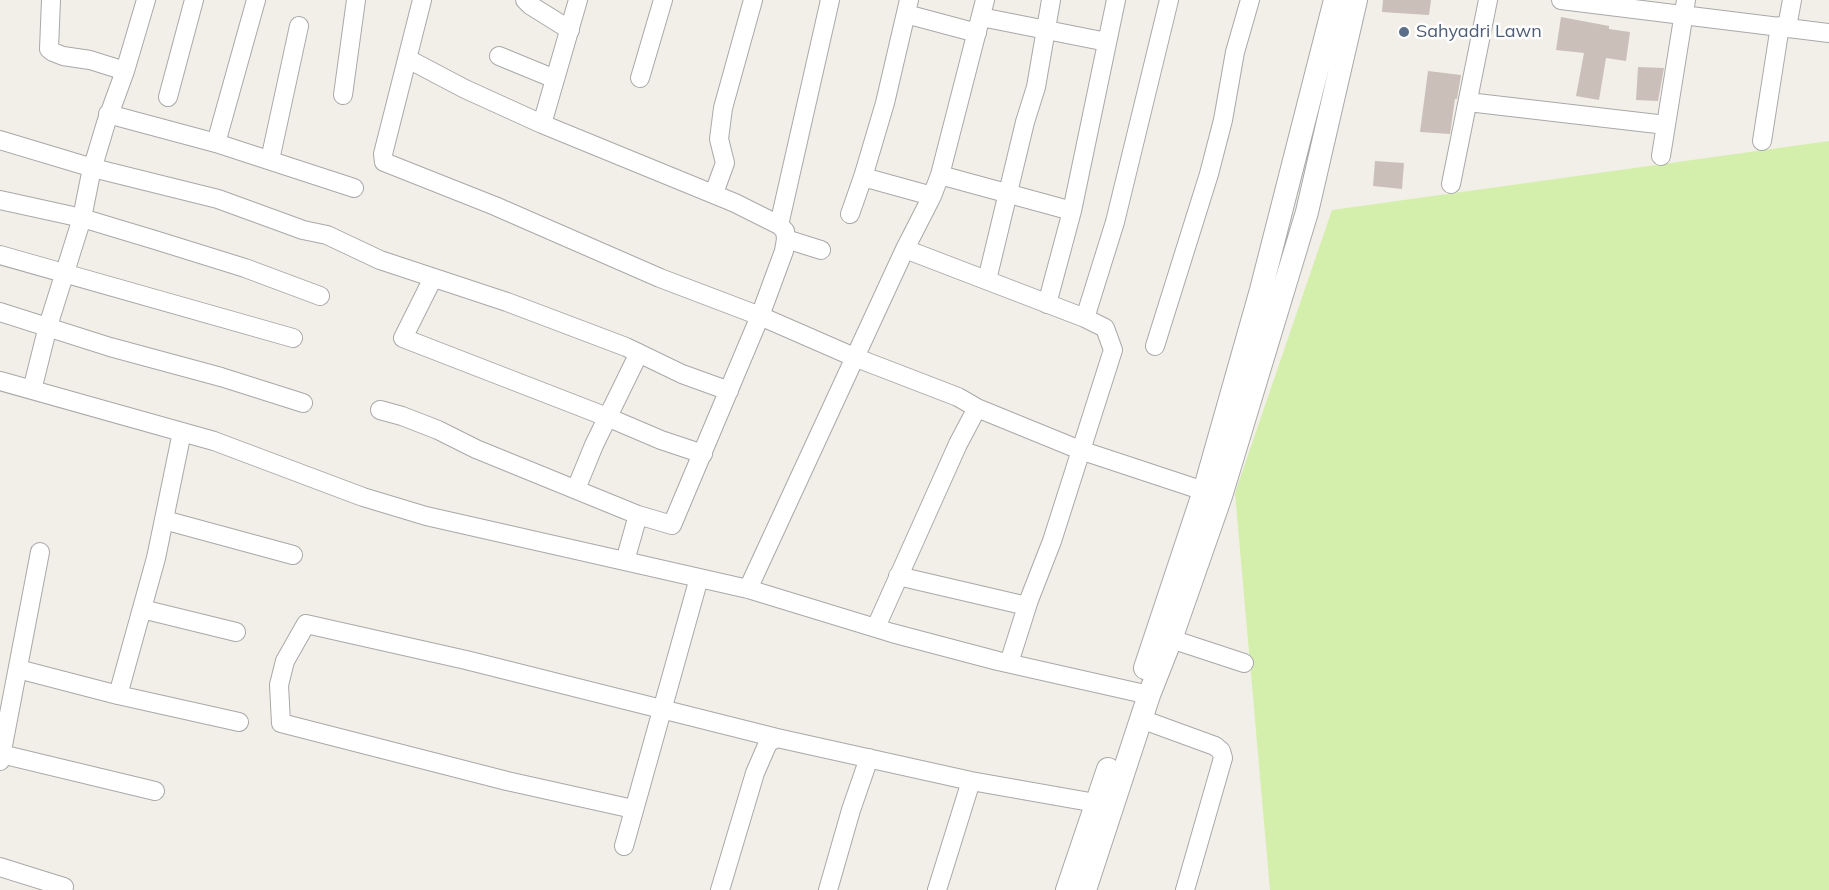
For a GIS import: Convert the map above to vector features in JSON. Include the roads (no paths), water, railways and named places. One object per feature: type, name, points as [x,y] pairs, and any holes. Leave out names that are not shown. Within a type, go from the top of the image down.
[{"type":"street","points":[[51,0],[49,49],[63,56],[90,60],[125,71]]},
{"type":"street","points":[[32,390],[48,326],[82,218],[108,114],[125,71],[146,0]]},
{"type":"street","points":[[168,97],[194,0]]},
{"type":"street","points":[[216,143],[256,0]]},
{"type":"street","points":[[343,95],[356,0]]},
{"type":"street","points":[[422,0],[383,154],[384,162],[495,206],[660,278],[958,397],[977,408],[1080,450],[1212,494]]},
{"type":"street","points":[[525,0],[570,30]]},
{"type":"street","points":[[542,124],[578,0]]},
{"type":"street","points":[[640,78],[663,0]]},
{"type":"street","points":[[714,193],[724,163],[719,139],[723,108],[753,0]]},
{"type":"street","points":[[380,410],[438,430],[476,450],[638,515],[672,525],[760,316],[783,232],[830,0]]},
{"type":"street","points":[[987,280],[1025,122],[1036,87],[1051,0]]},
{"type":"street","points":[[1047,304],[1072,211],[1116,0]]},
{"type":"street","points":[[1085,318],[1115,222],[1169,0]]},
{"type":"street","points":[[1155,346],[1209,174],[1223,120],[1235,52],[1250,0]]},
{"type":"street","points":[[1067,890],[1141,719],[1143,693],[1171,639],[1212,494],[1335,0]]},
{"type":"street","points":[[1085,890],[1104,805],[1307,212],[1356,0]]},
{"type":"street","points":[[1451,184],[1488,0]]},
{"type":"street","points":[[1561,0],[1685,7],[1784,27],[1829,33]]},
{"type":"street","points":[[1762,141],[1784,27],[1792,0]]},
{"type":"street","points":[[850,214],[885,103],[908,7],[981,16],[1107,42]]},
{"type":"street","points":[[1661,156],[1685,7]]},
{"type":"street","points":[[748,589],[854,357],[932,196],[940,176],[981,16]]},
{"type":"street","points":[[270,160],[299,26]]},
{"type":"street","points":[[499,56],[555,79]]},
{"type":"street","points":[[408,59],[465,89],[542,124],[714,193],[783,232],[821,250]]},
{"type":"street","points":[[1468,102],[1666,125]]},
{"type":"street","points":[[108,114],[216,143],[354,188]]},
{"type":"street","points":[[0,140],[93,168],[218,200],[303,230],[327,235],[380,260],[507,302],[729,391]]},
{"type":"street","points":[[940,176],[1072,211]]},
{"type":"street","points":[[863,177],[932,196]]},
{"type":"street","points":[[0,200],[82,218],[245,268],[320,296]]},
{"type":"street","points":[[905,249],[1085,318],[1105,328],[1113,350],[1052,541],[1027,606],[1009,663]]},
{"type":"street","points":[[0,255],[292,338]]},
{"type":"street","points":[[433,278],[403,338],[661,440],[703,454]]},
{"type":"street","points":[[0,312],[110,347],[221,377],[303,403]]},
{"type":"street","points":[[576,489],[607,417],[639,353]]},
{"type":"street","points":[[0,381],[182,432],[259,457],[363,497],[426,516],[748,589],[1009,663],[1143,693]]},
{"type":"street","points":[[876,627],[958,444],[977,408]]},
{"type":"street","points":[[118,695],[164,520],[182,432]]},
{"type":"street","points":[[625,561],[638,515]]},
{"type":"street","points":[[164,520],[293,555]]},
{"type":"street","points":[[40,552],[1,757],[155,791]]},
{"type":"street","points":[[898,576],[1027,606]]},
{"type":"street","points":[[624,846],[699,578]]},
{"type":"street","points":[[142,609],[236,632]]},
{"type":"street","points":[[633,809],[507,781],[281,723],[279,685],[285,661],[306,624],[466,660],[777,738],[971,781],[1104,805]]},
{"type":"street","points":[[1171,639],[1244,663]]},
{"type":"street","points":[[18,669],[118,695],[239,722]]},
{"type":"street","points":[[1141,719],[1215,746],[1221,751],[1223,758],[1185,890]]},
{"type":"street","points":[[720,890],[755,773],[768,744],[777,738]]},
{"type":"street","points":[[828,890],[868,758]]},
{"type":"street","points":[[937,890],[971,781]]},
{"type":"street","points":[[0,867],[64,887]]},
{"type":"place","name":"Sahyadri Lawn","points":[[1404,32]]}]
